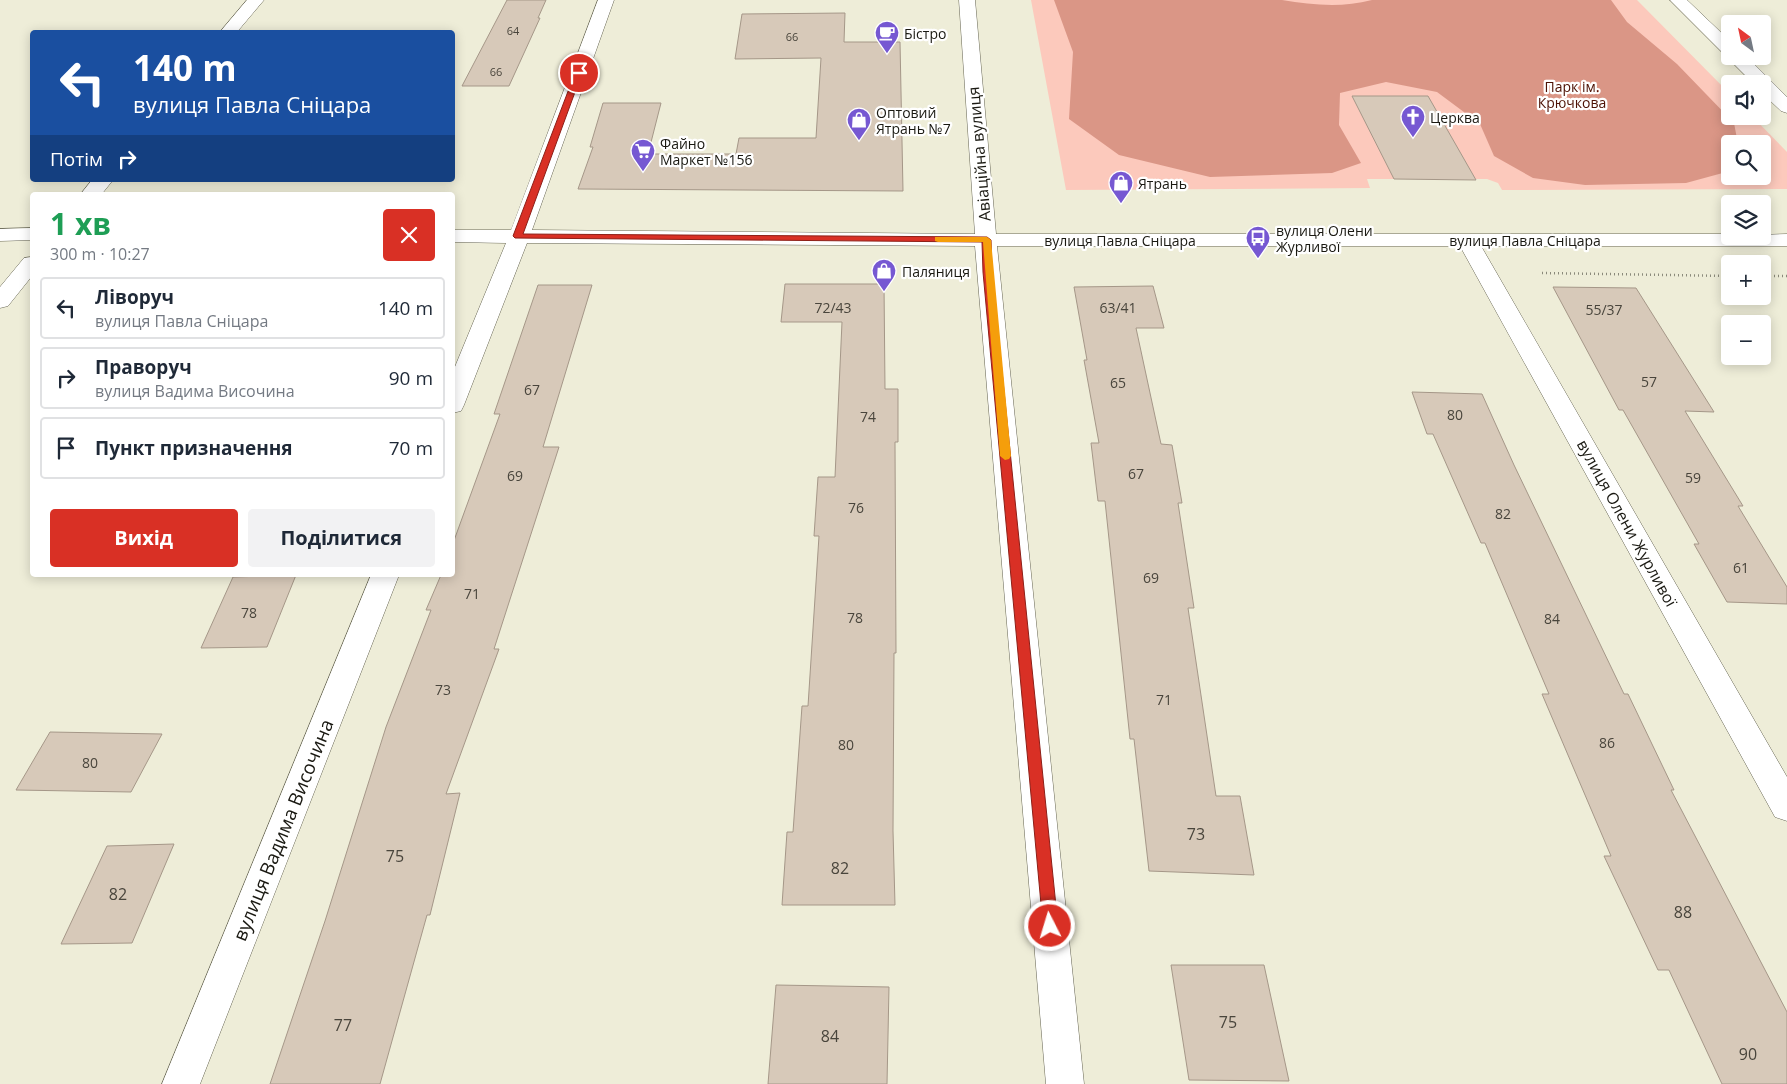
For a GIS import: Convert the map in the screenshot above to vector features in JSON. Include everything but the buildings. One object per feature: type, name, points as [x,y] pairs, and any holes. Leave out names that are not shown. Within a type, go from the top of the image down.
[{"type":"street","points":[[230,30],[256,0]]},
{"type":"street","points":[[455,397],[518,236],[606,0]]},
{"type":"street","name":"Авіаційна вулиця","points":[[966,0],[989,282],[1065,1084]]},
{"type":"street","points":[[1678,0],[1721,42]]},
{"type":"street","points":[[1745,65],[1787,107]]},
{"type":"street","points":[[93,192],[101,182]]},
{"type":"street","points":[[0,234],[30,234]]},
{"type":"street","name":"вулиця Павла Сніцара","points":[[455,236],[987,240],[1787,240]]},
{"type":"street","name":"вулиця Олени Журливої","points":[[1467,240],[1787,806]]},
{"type":"street","points":[[0,301],[30,265]]},
{"type":"street","name":"вулиця Вадима Височина","points":[[182,1084],[383,577]]},
{"type":"path","points":[[1771,276],[1787,276]]},
{"type":"green space","name":"Парк ім. Крючкова","points":[[1031,0],[1637,0],[1721,85],[1721,125],[1761,125],[1770,135],[1721,135],[1721,185],[1771,185],[1771,136],[1787,152],[1787,189],[1502,190],[1498,183],[1487,179],[1367,179],[1370,188],[1066,190]]},
{"type":"green space","name":"Парк ім. Крючкова","points":[[1054,0],[1282,0],[1327,5],[1361,3],[1372,0],[1611,0],[1627,22],[1677,64],[1721,110],[1721,125],[1734,125],[1736,135],[1721,135],[1721,173],[1686,183],[1585,185],[1533,178],[1494,156],[1480,124],[1437,92],[1386,82],[1340,93],[1339,125],[1361,163],[1332,173],[1210,177],[1119,155],[1069,119],[1073,52]]},
{"type":"slow traffic","points":[[938,239],[987,240],[988,272],[1005,456]]},
{"type":"place","name":"Бістро","points":[[887,54]]},
{"type":"place","name":"Церква","points":[[1413,138]]},
{"type":"place","name":"Оптовий Ятрань №7","points":[[859,141]]},
{"type":"place","name":"Файно Маркет №156","points":[[643,172]]},
{"type":"place","name":"Ятрань","points":[[1121,204]]},
{"type":"place","name":"вулиця Олени Журливої","points":[[1258,259]]},
{"type":"place","name":"Паляниця","points":[[884,292]]},
{"type":"route","points":[[579,73],[518,236],[987,240],[988,272],[1050,926]]}]
